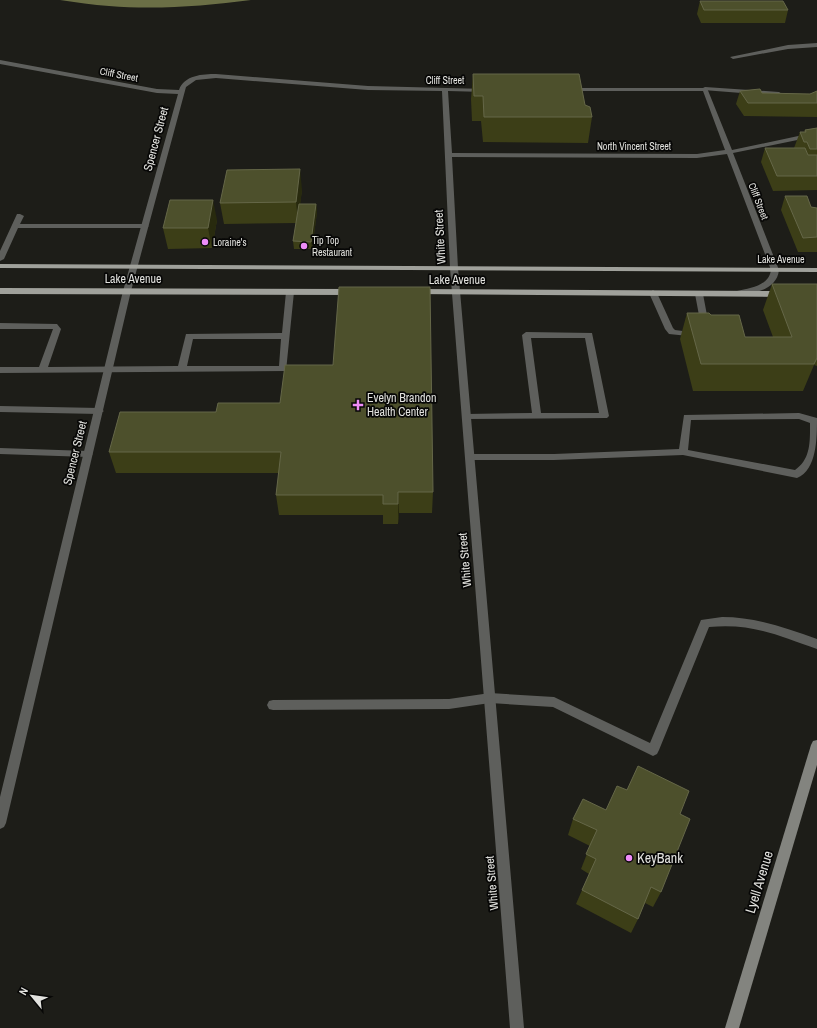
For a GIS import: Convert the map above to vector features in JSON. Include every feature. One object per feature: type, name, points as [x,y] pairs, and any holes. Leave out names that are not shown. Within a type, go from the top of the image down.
[{"type":"main road","name":"Lake Avenue","points":[[0,266],[817,270]]},
{"type":"main road","name":"Lake Avenue","points":[[0,291],[361,292]]},
{"type":"main road","name":"Lake Avenue","points":[[408,292],[793,294]]},
{"type":"main road","name":"Lyell Avenue","points":[[732,1028],[817,744]]},
{"type":"street","points":[[733,57],[788,47],[817,45]]},
{"type":"street","name":"Cliff Street","points":[[0,62],[157,91],[182,92],[186,83],[205,76],[368,88],[492,90]]},
{"type":"street","points":[[563,90],[705,89],[787,95]]},
{"type":"street","name":"Cliff Street","points":[[705,89],[775,270]]},
{"type":"street","name":"White Street","points":[[445,90],[454,268],[517,1028]]},
{"type":"street","name":"Spencer Street","points":[[0,823],[108,370],[134,267],[182,92]]},
{"type":"street","name":"North Vincent Street","points":[[448,155],[684,156],[730,152],[817,134]]},
{"type":"street","points":[[0,259],[20,216]]},
{"type":"street","points":[[15,226],[145,226]]},
{"type":"street","points":[[737,294],[756,290],[768,283],[774,277],[775,270]]},
{"type":"street","points":[[0,370],[283,369],[290,292]]},
{"type":"street","points":[[654,293],[669,329],[672,332],[692,336],[702,334],[706,324],[699,294]]},
{"type":"street","points":[[0,326],[54,326],[57,329],[42,370]]},
{"type":"street","points":[[467,417],[604,416],[589,335],[526,336],[537,416]]},
{"type":"street","points":[[182,370],[189,336],[286,336]]},
{"type":"street","points":[[0,409],[99,411]]},
{"type":"street","points":[[470,457],[554,457],[683,452],[796,474],[807,469],[815,452],[815,421],[799,416],[687,417],[683,452]]},
{"type":"street","points":[[0,451],[88,454]]},
{"type":"street","points":[[273,705],[449,704],[490,698],[554,702],[653,750],[705,623],[740,621],[762,624],[817,644]]},
{"type":"shaded area","points":[[60,0],[251,0],[198,6],[145,8],[103,6]]},
{"type":"building","points":[[700,1],[783,1],[788,10],[704,10]]},
{"type":"building","points":[[473,74],[579,74],[585,105],[590,107],[592,117],[484,117],[483,96],[474,96]]},
{"type":"building","points":[[760,89],[762,93],[810,94],[817,91],[817,103],[748,103],[740,91]]},
{"type":"building","points":[[817,128],[817,149],[810,149],[807,142],[804,142],[800,132],[806,132],[805,130]]},
{"type":"building","points":[[765,148],[805,148],[808,155],[817,155],[817,176],[777,176]]},
{"type":"building","points":[[300,169],[296,202],[220,203],[227,170]]},
{"type":"building","points":[[785,196],[807,196],[811,207],[817,208],[817,237],[803,238]]},
{"type":"building","points":[[170,200],[213,200],[208,228],[163,228]]},
{"type":"building","points":[[299,204],[316,204],[311,242],[293,241]]},
{"type":"building","points":[[772,284],[817,284],[817,358],[814,364],[701,364],[687,313],[739,315],[745,337],[792,337]]},
{"type":"building","name":"Evelyn Brandon Health Center","points":[[339,287],[430,287],[433,492],[398,492],[398,504],[383,504],[383,495],[276,495],[281,452],[109,452],[120,412],[216,412],[218,403],[280,403],[285,365],[333,365]]},
{"type":"building","name":"KeyBank","points":[[638,766],[689,791],[680,814],[690,819],[661,892],[651,887],[638,919],[582,890],[596,859],[586,854],[597,830],[573,819],[583,799],[606,810],[617,786],[627,790]]},
{"type":"place","name":"Loraine's","points":[[205,242]]},
{"type":"place","name":"Tip Top Restaurant","points":[[304,246]]},
{"type":"place","name":"Evelyn Brandon Health Center","points":[[358,405]]},
{"type":"place","name":"KeyBank","points":[[629,858]]}]
